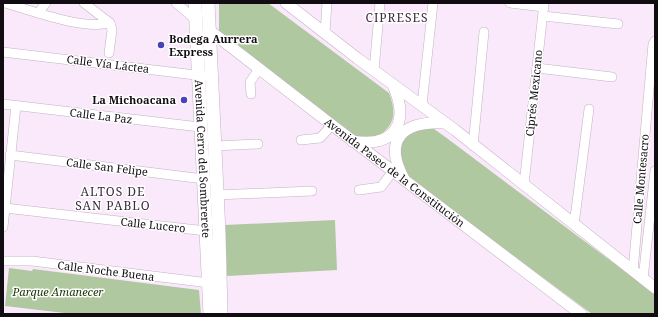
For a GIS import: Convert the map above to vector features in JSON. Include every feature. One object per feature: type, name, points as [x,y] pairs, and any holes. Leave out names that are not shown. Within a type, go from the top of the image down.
[{"type":"main road","name":"Avenida Cerro del Sombrerete","points":[[195,3],[196,20],[206,76],[215,146],[221,314]]},
{"type":"main road","name":"Avenida Cerro del Sombrerete","points":[[208,3],[209,30],[206,76],[200,127],[204,179],[210,314]]},
{"type":"street","points":[[5,3],[66,21],[102,25],[110,23]]},
{"type":"street","points":[[38,13],[46,3]]},
{"type":"street","points":[[84,3],[110,23],[112,30],[109,53]]},
{"type":"street","points":[[176,3],[196,20]]},
{"type":"street","points":[[286,3],[422,105],[655,288]]},
{"type":"street","points":[[325,33],[327,3]]},
{"type":"street","points":[[374,70],[380,3]]},
{"type":"street","points":[[422,105],[433,3]]},
{"type":"street","points":[[510,3],[618,24]]},
{"type":"street","name":"Ciprés Mexicano","points":[[524,184],[544,9]]},
{"type":"street","name":"Avenida Paseo de la Constitución","points":[[209,30],[259,70],[581,314]]},
{"type":"street","points":[[473,146],[484,32]]},
{"type":"street","name":"Calle Montesacro","points":[[633,271],[651,102],[654,43]]},
{"type":"street","name":"Calle Vía Láctea","points":[[3,52],[206,76]]},
{"type":"street","points":[[537,68],[612,77]]},
{"type":"street","points":[[250,94],[250,82],[259,70]]},
{"type":"street","points":[[352,140],[375,142],[387,138],[394,131],[399,121],[401,109],[393,84]]},
{"type":"street","name":"Calle La Paz","points":[[3,104],[200,127]]},
{"type":"street","points":[[3,227],[8,151],[16,106]]},
{"type":"street","points":[[574,224],[589,109]]},
{"type":"street","points":[[404,180],[396,156],[396,146],[401,135],[406,129],[416,124],[445,123]]},
{"type":"street","points":[[301,140],[320,138],[332,125]]},
{"type":"street","points":[[215,146],[258,144]]},
{"type":"street","name":"Calle San Felipe","points":[[8,151],[204,179]]},
{"type":"street","points":[[359,190],[381,188],[393,171]]},
{"type":"street","name":"Calle Montesacro","points":[[643,279],[655,171]]},
{"type":"street","points":[[217,195],[312,190]]},
{"type":"street","name":"Calle Lucero","points":[[5,208],[206,231]]},
{"type":"street","name":"Calle Noche Buena","points":[[3,261],[32,261],[209,284]]},
{"type":"green space","points":[[219,3],[268,3],[389,93],[393,107],[393,118],[391,124],[376,138],[355,137],[219,32]]},
{"type":"green space","points":[[422,127],[434,129],[444,136],[655,294],[655,314],[592,314],[410,179],[404,169],[401,158],[401,143],[403,137]]},
{"type":"green space","points":[[335,220],[337,270],[227,276],[225,225]]},
{"type":"green space","name":"Parque Amanecer","points":[[9,268],[32,271],[33,269],[199,290],[201,314],[73,314],[5,306]]},
{"type":"place","name":"Bodega Aurrera Express","points":[[161,45]]},
{"type":"place","name":"La Michoacana","points":[[184,100]]},
{"type":"district","name":"CIPRESES","points":[[397,18]]},
{"type":"district","name":"ALTOS DE SAN PABLO","points":[[113,199]]}]
